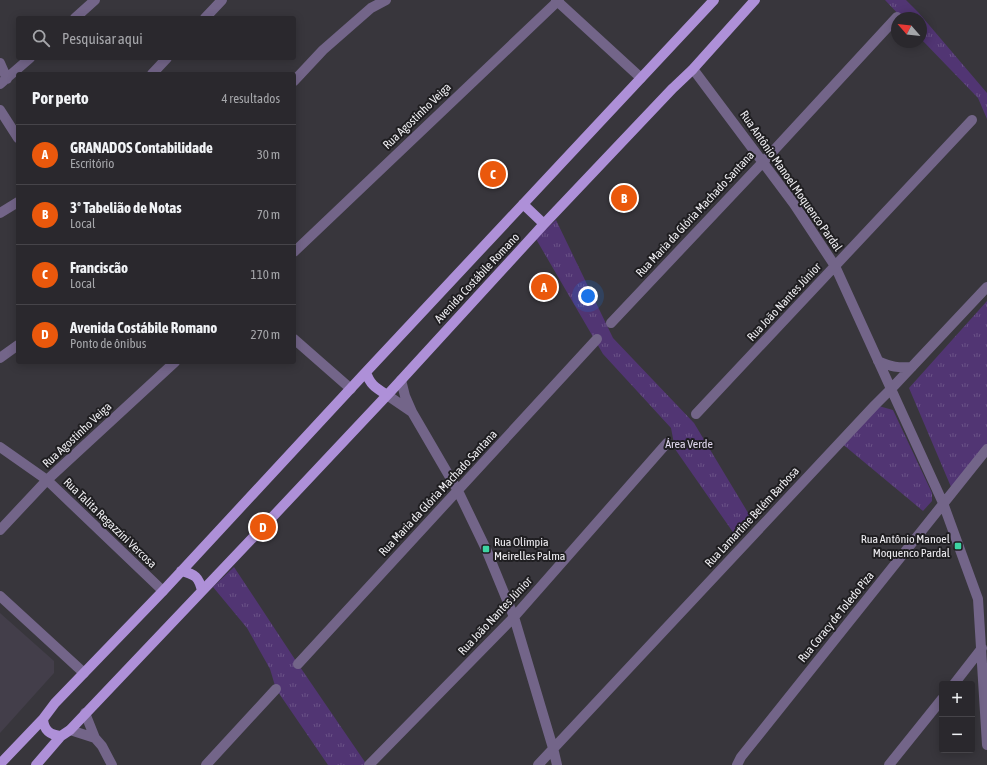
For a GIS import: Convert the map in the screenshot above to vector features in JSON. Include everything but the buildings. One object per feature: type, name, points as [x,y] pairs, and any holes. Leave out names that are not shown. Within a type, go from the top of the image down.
[{"type":"main road","name":"Avenida Costábile Romano","points":[[0,764],[714,0]]},
{"type":"main road","name":"Avenida Costábile Romano","points":[[36,765],[387,395],[544,224],[673,88],[694,69],[755,0]]},
{"type":"main road","points":[[523,204],[544,224]]},
{"type":"main road","points":[[366,372],[368,378],[376,388],[387,395]]},
{"type":"main road","points":[[181,571],[192,574],[198,579],[202,591]]},
{"type":"main road","points":[[43,719],[44,727],[49,732],[55,735],[65,733]]},
{"type":"street","points":[[76,16],[85,4],[95,0]]},
{"type":"street","points":[[207,16],[222,0]]},
{"type":"street","points":[[296,80],[329,44],[371,8],[386,0]]},
{"type":"street","points":[[557,0],[641,78]]},
{"type":"street","name":"Rua Agostinho Veiga","points":[[296,250],[557,0]]},
{"type":"street","name":"Rua Maria da Glória Machado Santana","points":[[610,323],[763,162],[891,23]]},
{"type":"street","points":[[3,82],[28,60]]},
{"type":"street","points":[[154,72],[165,60]]},
{"type":"street","points":[[0,63],[3,82]]},
{"type":"street","name":"Rua Antônio Manoel Moquenco Pardal","points":[[694,69],[794,204],[835,266],[943,503],[978,600],[987,746]]},
{"type":"street","points":[[0,110],[16,135]]},
{"type":"street","name":"Rua João Nantes Júnior","points":[[696,414],[972,120]]},
{"type":"street","points":[[0,213],[16,203]]},
{"type":"street","name":"Rua Lamartine Belém Barbosa","points":[[538,765],[987,287]]},
{"type":"street","name":"Rua Maria da Glória Machado Santana","points":[[298,664],[597,339]]},
{"type":"street","points":[[296,341],[351,389]]},
{"type":"street","points":[[0,358],[16,346]]},
{"type":"street","points":[[878,361],[898,368],[912,367]]},
{"type":"street","name":"Rua Agostinho Veiga","points":[[0,530],[47,480],[173,364]]},
{"type":"street","points":[[400,380],[412,412],[458,491],[486,549],[514,617],[557,765]]},
{"type":"street","points":[[387,395],[412,412]]},
{"type":"street","name":"Rua João Nantes Júnior","points":[[369,765],[514,617],[667,443]]},
{"type":"street","name":"Rua Talita Regazzini Vercosa","points":[[0,447],[47,480],[163,591]]},
{"type":"street","name":"Rua Coracy de Toledo Piza","points":[[738,765],[741,757],[987,449]]},
{"type":"street","points":[[0,596],[84,673]]},
{"type":"street","points":[[978,600],[987,605]]},
{"type":"street","points":[[956,681],[987,642]]},
{"type":"street","points":[[206,765],[276,689]]},
{"type":"street","points":[[889,765],[939,703]]},
{"type":"street","points":[[86,714],[95,738],[102,746],[112,765]]},
{"type":"street","points":[[65,733],[95,738]]},
{"type":"shaded area","points":[[0,613],[54,661],[54,673],[0,733]]},
{"type":"green space","points":[[885,0],[906,0],[918,12],[896,12]]},
{"type":"green space","points":[[927,23],[987,93],[987,119],[978,98],[927,45]]},
{"type":"green space","name":"Área Verde","points":[[556,220],[613,338],[694,423],[753,521],[737,538],[675,449],[671,428],[603,354],[536,239]]},
{"type":"green space","points":[[987,301],[987,452],[954,494],[909,388]]},
{"type":"green space","points":[[875,405],[893,410],[932,493],[932,501],[923,511],[840,442]]},
{"type":"green space","points":[[234,567],[367,765],[328,765],[276,689],[270,669],[247,628],[213,587]]},
{"type":"place","name":"Franciscão","points":[[493,174]]},
{"type":"place","name":"3º Tabelião de Notas","points":[[624,198]]},
{"type":"place","name":"GRANADOS Contabilidade","points":[[544,287]]},
{"type":"place","name":"Avenida Costábile Romano","points":[[263,527]]},
{"type":"place","name":"Rua Antônio Manoel Moquenco Pardal","points":[[958,546]]},
{"type":"place","name":"Rua Olímpia Meirelles Palma","points":[[486,549]]}]
